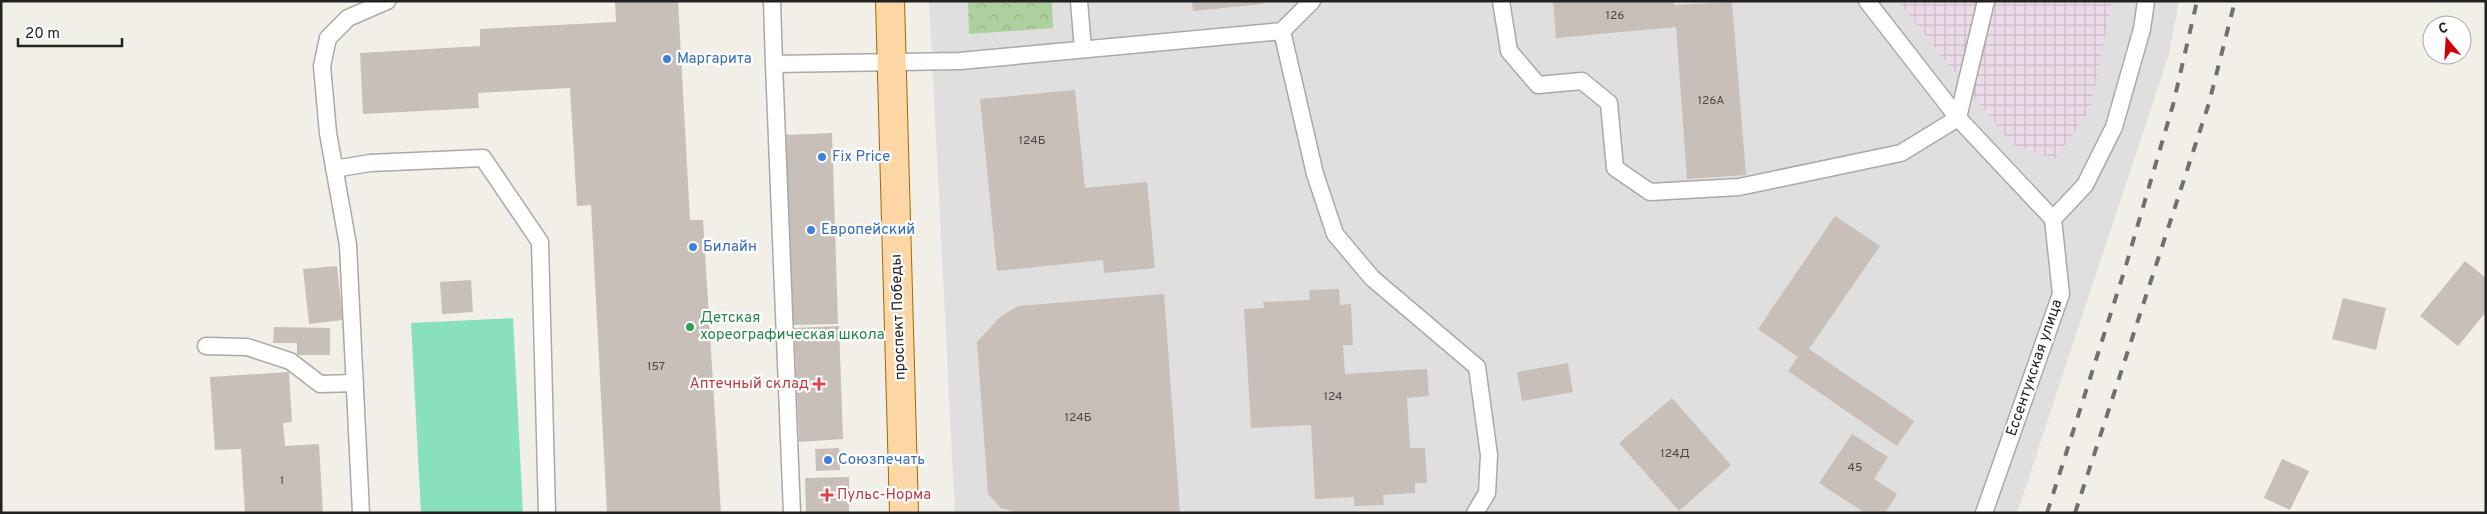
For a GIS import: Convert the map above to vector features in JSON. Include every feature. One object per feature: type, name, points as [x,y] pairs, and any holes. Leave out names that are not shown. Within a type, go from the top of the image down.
[{"type":"main road","name":"проспект Победы","points":[[890,1],[904,513]]},
{"type":"lane","points":[[361,513],[348,245],[328,133],[322,66],[328,38],[348,18],[387,1]]},
{"type":"lane","points":[[772,1],[792,513]]},
{"type":"lane","points":[[1079,1],[1083,50]]},
{"type":"lane","points":[[774,64],[960,61],[1282,31],[1312,1]]},
{"type":"lane","points":[[1501,1],[1509,51],[1538,85],[1582,81],[1609,103],[1615,168],[1650,192],[1739,187],[1901,153],[1958,118],[1986,1]]},
{"type":"lane","points":[[1867,1],[1958,118],[2053,219],[2085,186],[2114,127],[2142,29],[2146,1]]},
{"type":"lane","points":[[1282,31],[1315,174],[1335,234],[1372,278],[1477,367],[1490,455],[1488,493],[1474,513]]},
{"type":"lane","points":[[334,170],[370,163],[483,158],[540,242],[547,513]]},
{"type":"lane","name":"Ессентукская улица","points":[[1984,513],[2061,294],[2053,219]]},
{"type":"lane","points":[[206,346],[248,346],[290,360],[320,384],[354,383]]},
{"type":"shaded area","points":[[929,1],[2179,1],[2169,54],[2017,513],[955,513]]},
{"type":"shaded area","points":[[1898,1],[2112,1],[2090,109],[2055,159],[2012,144]]},
{"type":"green space","points":[[968,1],[1052,1],[1053,28],[969,34]]},
{"type":"green space","points":[[513,318],[523,513],[421,513],[411,323]]},
{"type":"building","points":[[615,1],[678,1],[690,220],[703,220],[721,513],[607,513],[591,205],[577,206],[570,88],[478,93],[479,108],[363,114],[360,53],[480,46],[480,29],[616,22]]},
{"type":"building","points":[[1192,1],[1263,1],[1263,4],[1193,11]]},
{"type":"building","points":[[1553,1],[1674,1],[1674,5],[1732,2],[1746,175],[1687,179],[1676,27],[1556,38]]},
{"type":"building","points":[[1075,90],[1085,188],[1147,182],[1155,268],[1104,273],[1103,260],[997,271],[980,99]]},
{"type":"building","name":"Европейский","points":[[832,133],[838,324],[790,325],[784,135]]},
{"type":"building","points":[[1835,216],[1880,246],[1809,349],[1914,421],[1897,446],[1788,371],[1798,357],[1758,329]]},
{"type":"building","points":[[2465,261],[2486,278],[2486,312],[2458,346],[2420,316]]},
{"type":"building","points":[[337,266],[343,320],[309,324],[303,269]]},
{"type":"building","points":[[471,280],[473,312],[442,314],[440,282]]},
{"type":"building","points":[[1339,289],[1340,305],[1351,304],[1353,345],[1343,345],[1345,374],[1427,369],[1429,396],[1407,398],[1410,448],[1425,448],[1427,483],[1415,483],[1415,493],[1383,495],[1384,505],[1354,506],[1354,497],[1315,499],[1311,425],[1251,428],[1244,309],[1264,308],[1263,302],[1310,300],[1309,290]]},
{"type":"building","points":[[1164,294],[1180,513],[1020,513],[1001,508],[988,494],[977,342],[1000,317],[1018,306]]},
{"type":"building","points":[[2343,298],[2386,308],[2376,350],[2332,339]]},
{"type":"building","name":"Аптечный склад","points":[[839,326],[843,439],[799,442],[794,328]]},
{"type":"building","points":[[274,327],[330,328],[330,355],[297,355],[297,343],[273,343]]},
{"type":"building","points":[[1568,363],[1573,392],[1522,401],[1517,372]]},
{"type":"building","points":[[289,372],[292,422],[283,423],[285,446],[319,444],[323,513],[245,513],[241,449],[215,450],[210,377]]},
{"type":"building","points":[[1672,398],[1731,465],[1679,511],[1619,443]]},
{"type":"building","points":[[1852,434],[1888,457],[1874,479],[1897,494],[1885,513],[1865,513],[1819,483]]},
{"type":"building","name":"Союзпечать","points":[[839,448],[840,470],[816,471],[815,449]]},
{"type":"building","points":[[2282,459],[2309,471],[2290,510],[2264,498]]},
{"type":"building","name":"Пульс-Норма","points":[[849,477],[849,513],[806,513],[805,478]]},
{"type":"railway","points":[[2047,513],[2124,272],[2173,105],[2197,1]]},
{"type":"railway","points":[[2075,513],[2209,103],[2235,1]]},
{"type":"place","name":"Маргарита","points":[[667,59]]},
{"type":"place","name":"Fix Price","points":[[822,157]]},
{"type":"place","name":"Европейский","points":[[811,230]]},
{"type":"place","name":"Билайн","points":[[693,247]]},
{"type":"place","name":"Детская хореографическая школа","points":[[690,327]]},
{"type":"place","name":"Аптечный склад","points":[[819,384]]},
{"type":"place","name":"Союзпечать","points":[[828,460]]},
{"type":"place","name":"Пульс-Норма","points":[[827,495]]}]
